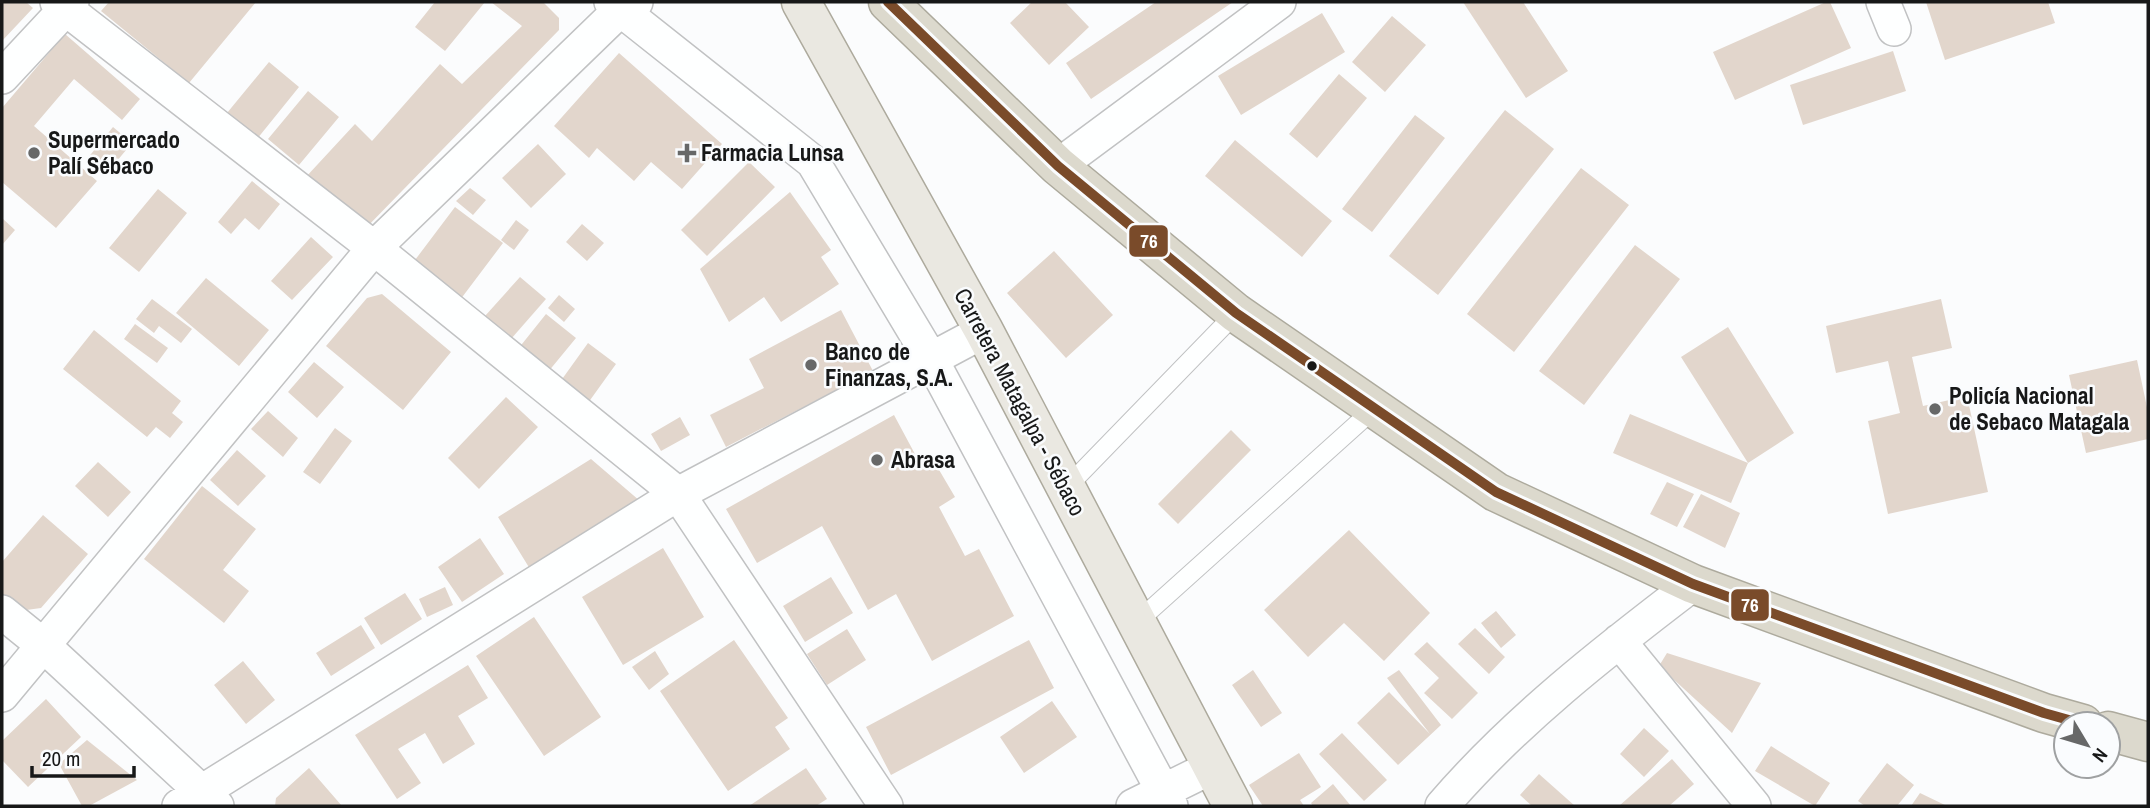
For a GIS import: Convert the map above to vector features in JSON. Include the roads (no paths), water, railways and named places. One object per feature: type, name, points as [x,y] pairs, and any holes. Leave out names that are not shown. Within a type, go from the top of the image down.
[{"type":"highway","points":[[888,2],[1058,166],[1236,313],[1496,492],[1693,584],[2052,715]]},
{"type":"highway","points":[[2122,735],[2148,742]]},
{"type":"main road","name":"Carretera Matagalpa - Sébaco","points":[[801,2],[984,331],[1233,806]]},
{"type":"street","points":[[1058,166],[1279,2]]},
{"type":"street","points":[[2,77],[65,4],[374,248],[678,494],[886,806]]},
{"type":"street","points":[[2,695],[374,248],[623,4],[813,162],[931,359],[1167,799]]},
{"type":"street","points":[[2,612],[44,646],[199,802],[678,494],[984,331]]},
{"type":"street","points":[[1442,806],[1537,712],[1619,641],[1693,584]]},
{"type":"street","points":[[1619,641],[1754,806]]},
{"type":"street","points":[[1133,806],[1167,799],[1212,767]]},
{"type":"lane","points":[[1066,488],[1236,313]]},
{"type":"lane","points":[[1137,622],[1375,408]]},
{"type":"place","name":"Supermercado Palí Sébaco","points":[[34,153]]},
{"type":"place","name":"Farmacia Lunsa","points":[[687,153]]},
{"type":"place","name":"Banco de Finanzas, S.A.","points":[[811,365]]},
{"type":"place","name":"Policía Nacional de Sebaco Matagala","points":[[1935,409]]},
{"type":"place","name":"Abrasa","points":[[877,460]]}]
